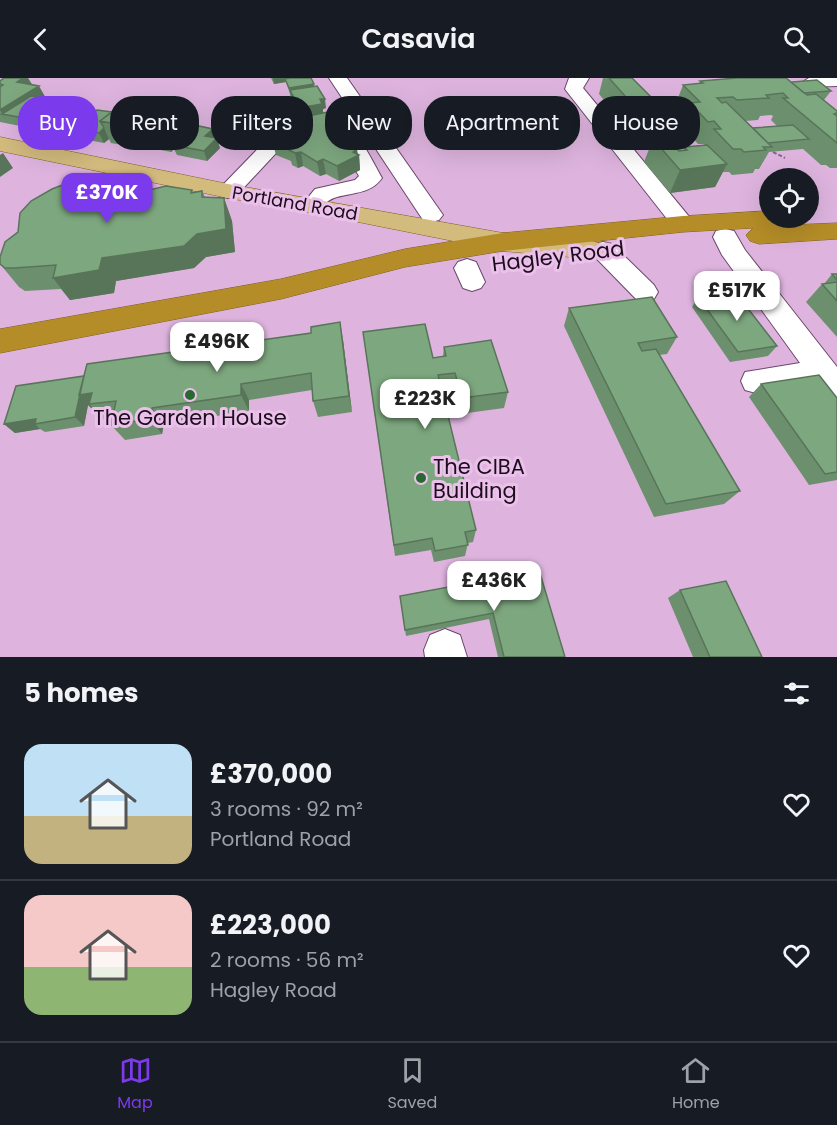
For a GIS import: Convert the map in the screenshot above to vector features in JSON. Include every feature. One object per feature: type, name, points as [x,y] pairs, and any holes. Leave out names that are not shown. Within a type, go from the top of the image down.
[{"type":"highway","points":[[819,216],[837,215]]},
{"type":"highway","name":"Hagley Road","points":[[0,342],[281,289],[405,258],[503,242],[683,224],[759,220]]},
{"type":"highway","name":"Hagley Road","points":[[281,289],[406,277],[470,275],[598,250],[725,237],[837,231]]},
{"type":"main road","name":"Portland Road","points":[[0,144],[228,191],[503,242],[598,250]]},
{"type":"street","points":[[338,78],[431,214]]},
{"type":"street","points":[[580,78],[576,81],[574,89],[683,224]]},
{"type":"street","points":[[810,84],[837,81]]},
{"type":"street","points":[[228,191],[284,133],[335,121],[353,146],[371,178],[362,185],[323,194],[313,205]]},
{"type":"street","points":[[725,237],[735,255],[830,381]]},
{"type":"street","points":[[598,250],[645,292]]},
{"type":"street","points":[[756,381],[830,381]]},
{"type":"path","points":[[773,152],[785,158]]},
{"type":"building","points":[[4,78],[23,78],[17,82],[39,86],[23,96],[18,96],[18,99],[0,110],[0,87],[3,85],[0,81]]},
{"type":"building","points":[[311,78],[314,84],[289,88],[285,79]]},
{"type":"building","points":[[609,78],[632,78],[650,96],[625,96]]},
{"type":"building","points":[[786,78],[807,95],[816,94],[837,111],[834,114],[837,116],[837,143],[783,98],[788,98],[783,93],[766,95],[769,98],[737,100],[733,97],[717,98],[722,103],[726,102],[772,147],[763,147],[766,150],[744,152],[741,149],[733,149],[714,129],[721,129],[714,121],[708,122],[700,114],[700,96],[694,96],[683,85],[703,83],[700,81]]},
{"type":"building","points":[[817,80],[831,91],[804,93],[791,82]]},
{"type":"building","points":[[317,86],[325,99],[320,99],[322,104],[313,106],[313,96],[293,96],[290,90]]},
{"type":"building","points":[[18,104],[18,117],[2,114]]},
{"type":"building","points":[[98,110],[110,112],[100,121],[104,128],[99,133]]},
{"type":"building","points":[[110,113],[110,123],[100,121]]},
{"type":"building","points":[[325,113],[325,150],[356,150],[353,152],[359,155],[337,166],[323,159],[317,162],[301,152],[295,153],[289,150],[313,150],[313,115]]},
{"type":"building","points":[[793,125],[809,139],[768,143],[753,128]]},
{"type":"building","points":[[199,126],[211,129],[205,136],[211,137],[211,144],[204,151],[199,150]]},
{"type":"building","points":[[707,145],[727,164],[680,170],[663,150],[700,150],[700,146]]},
{"type":"building","points":[[101,177],[131,180],[145,191],[166,186],[192,190],[191,193],[202,191],[202,197],[224,198],[226,229],[197,234],[184,246],[102,258],[99,270],[53,278],[56,265],[5,268],[0,264],[5,242],[18,232],[20,213],[31,201],[52,189],[73,181]]},
{"type":"building","points":[[837,282],[837,301],[822,284]]},
{"type":"building","points":[[735,292],[777,346],[738,352],[698,297]]},
{"type":"building","points":[[652,297],[677,337],[638,343],[642,351],[656,349],[740,491],[666,504],[569,308]]},
{"type":"building","name":"The Garden House","points":[[340,322],[349,396],[313,401],[311,373],[241,384],[241,395],[152,408],[150,419],[111,425],[116,401],[89,404],[92,393],[79,395],[87,364],[311,333],[311,327]]},
{"type":"building","name":"The CIBA Building","points":[[425,324],[433,358],[446,356],[444,347],[491,340],[508,392],[462,398],[455,373],[438,375],[476,530],[465,532],[468,545],[435,551],[432,538],[394,545],[363,332]]},
{"type":"building","points":[[819,375],[837,398],[837,472],[825,474],[761,384]]},
{"type":"building","points":[[84,376],[75,417],[35,424],[36,419],[4,424],[16,386]]},
{"type":"building","points":[[539,570],[565,657],[504,657],[493,613],[405,630],[400,596]]},
{"type":"building","points":[[726,581],[762,657],[710,657],[680,590]]},
{"type":"place","name":"The Garden House","points":[[190,395]]},
{"type":"place","name":"The CIBA Building","points":[[421,478]]}]
